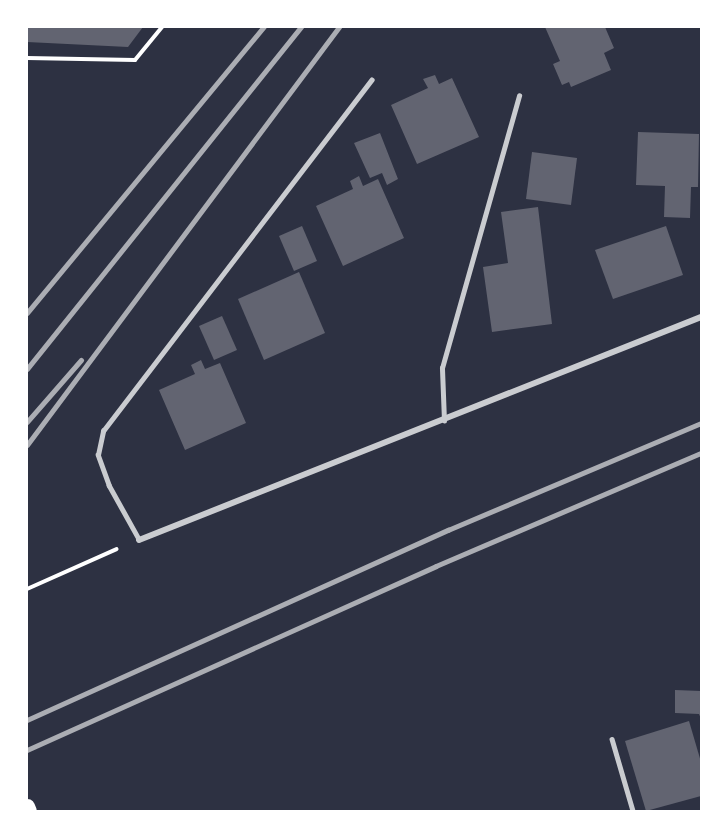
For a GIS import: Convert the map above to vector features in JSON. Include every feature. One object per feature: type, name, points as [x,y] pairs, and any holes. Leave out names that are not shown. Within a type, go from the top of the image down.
[{"type":"main road","points":[[27,806],[29,811]]},
{"type":"street","points":[[139,540],[444,421],[701,317]]},
{"type":"lane","points":[[139,540],[109,486],[98,455],[103,431],[371,80]]},
{"type":"lane","points":[[444,421],[442,368],[519,96]]},
{"type":"lane","points":[[612,739],[633,811]]},
{"type":"path","points":[[27,58],[135,60],[162,27]]},
{"type":"path","points":[[27,589],[139,540]]},
{"type":"building","points":[[27,27],[143,27],[128,47],[27,42]]},
{"type":"building","points":[[545,27],[605,27],[614,48],[604,53],[611,70],[571,87],[569,82],[562,85],[553,64],[560,61]]},
{"type":"building","points":[[435,75],[439,84],[452,78],[479,137],[417,164],[391,105],[428,88],[423,79]]},
{"type":"building","points":[[638,132],[699,134],[698,187],[691,187],[690,218],[664,217],[665,186],[636,185]]},
{"type":"building","points":[[380,133],[398,179],[387,185],[382,173],[370,178],[354,143]]},
{"type":"building","points":[[532,152],[577,158],[571,205],[526,199]]},
{"type":"building","points":[[359,176],[363,186],[378,179],[404,238],[343,266],[316,206],[353,189],[350,181]]},
{"type":"building","points":[[538,207],[552,324],[492,332],[483,267],[508,263],[501,212]]},
{"type":"building","points":[[302,226],[317,261],[294,271],[279,236]]},
{"type":"building","points":[[666,226],[683,275],[613,299],[595,250]]},
{"type":"building","points":[[299,272],[325,333],[264,360],[238,299]]},
{"type":"building","points":[[222,316],[237,350],[214,360],[199,326]]},
{"type":"building","points":[[201,360],[205,369],[220,363],[246,423],[185,450],[159,390],[195,374],[191,365]]},
{"type":"building","points":[[675,690],[701,691],[701,719],[699,714],[675,713]]},
{"type":"building","points":[[689,721],[701,762],[701,796],[646,811],[625,741]]},
{"type":"railway","points":[[27,313],[264,27]]},
{"type":"railway","points":[[27,369],[301,27]]},
{"type":"railway","points":[[27,445],[339,27]]},
{"type":"railway","points":[[27,422],[81,360]]},
{"type":"railway","points":[[27,720],[448,530],[701,423]]},
{"type":"railway","points":[[27,750],[436,566],[701,453]]}]
